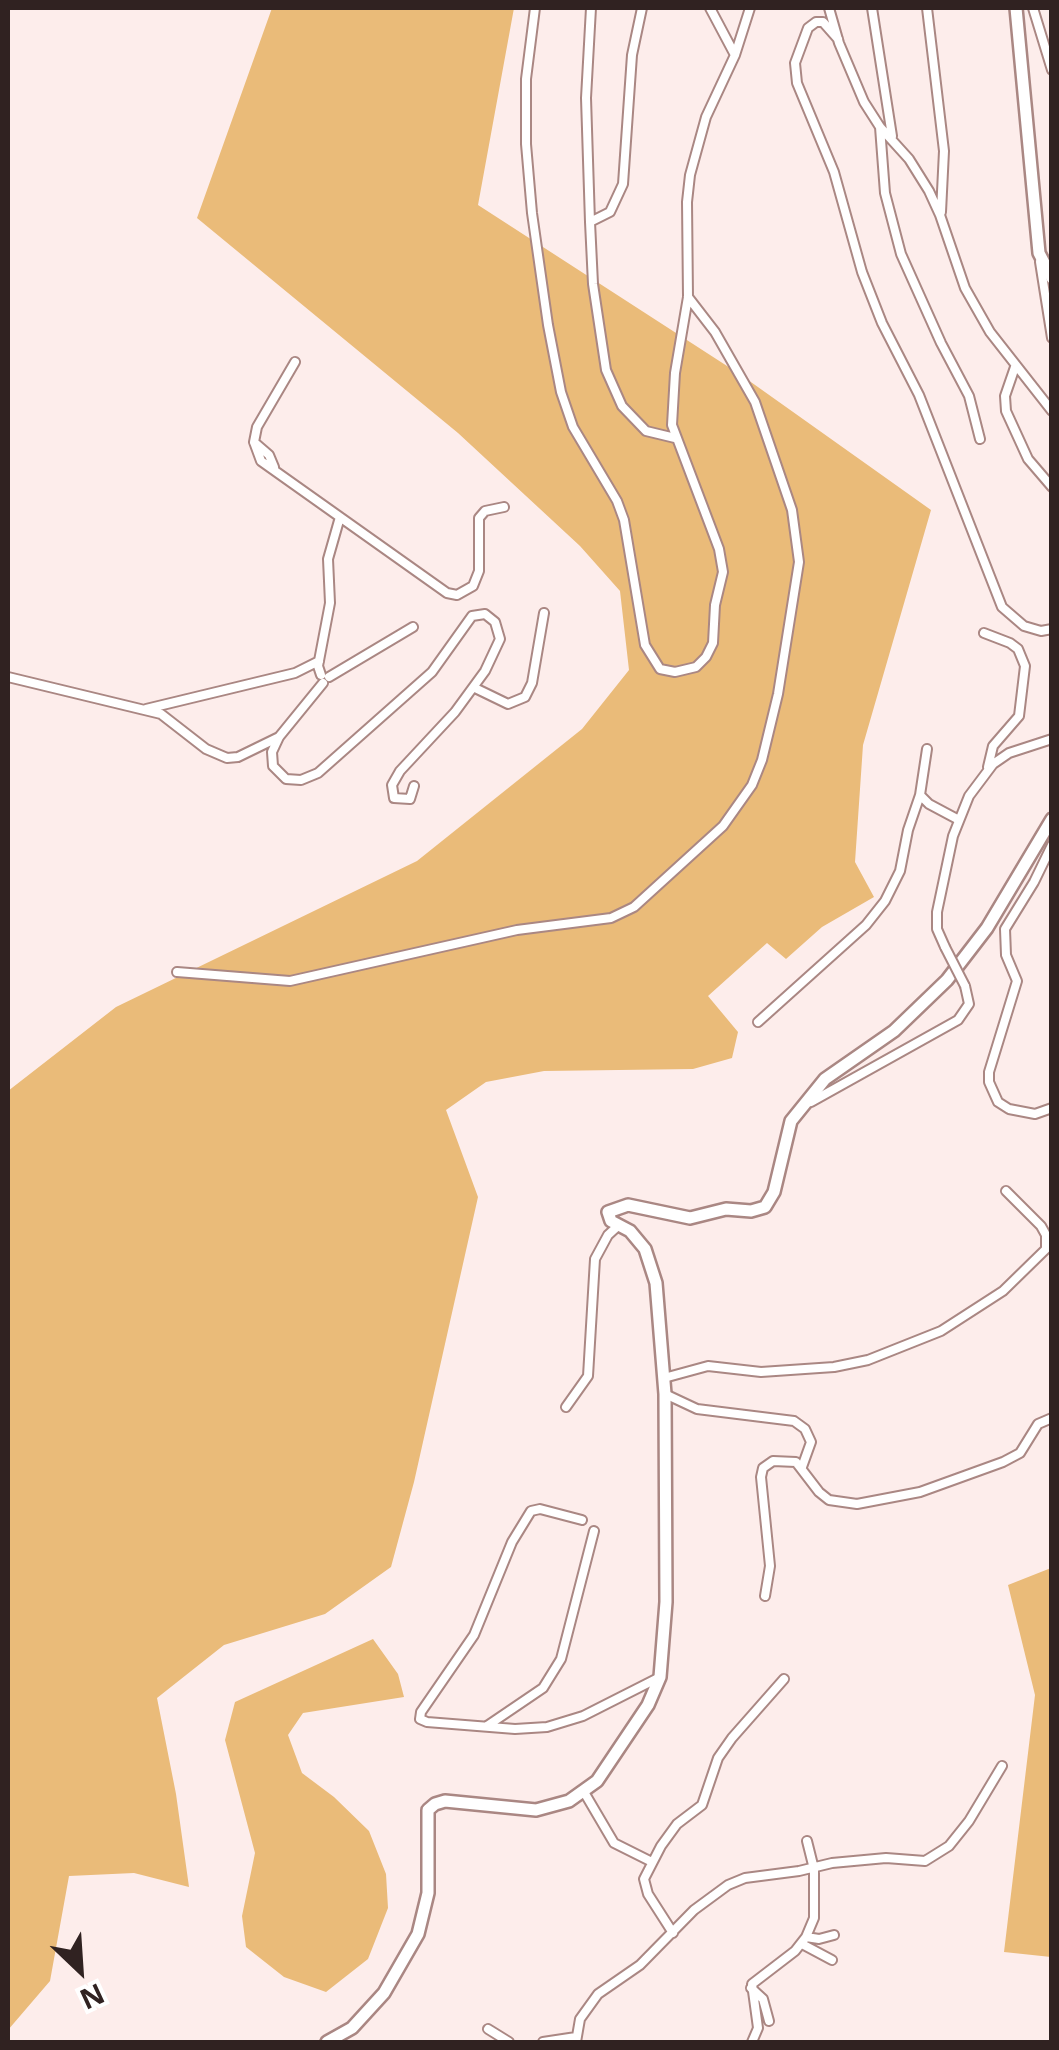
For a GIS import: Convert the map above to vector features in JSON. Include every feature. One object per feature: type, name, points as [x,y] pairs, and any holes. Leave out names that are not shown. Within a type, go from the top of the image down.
[{"type":"main road","points":[[1016,8],[1039,253],[1052,278]]},
{"type":"main road","points":[[326,2042],[340,2036],[369,2011],[418,1934],[428,1893],[428,1810],[435,1804],[457,1800],[536,1810],[570,1801],[597,1781],[648,1705],[660,1677],[666,1602],[665,1394],[656,1283],[649,1257],[638,1238],[611,1220],[608,1212],[628,1205],[690,1218],[726,1209],[751,1211],[765,1207],[774,1192],[788,1127],[803,1106],[826,1080],[894,1031],[947,980],[986,928],[1052,819]]},
{"type":"street","points":[[535,8],[526,80],[526,144],[548,325],[561,392],[573,427],[624,520],[645,644],[660,669],[675,672],[696,667],[714,643],[715,605],[723,572],[719,549],[672,425],[673,392],[688,298],[687,202],[694,156],[712,100],[735,55],[750,8]]},
{"type":"street","points":[[591,8],[586,98],[590,222],[593,284],[606,370],[632,419],[646,430],[676,438]]},
{"type":"street","points":[[590,222],[610,212],[623,184],[632,54],[642,8]]},
{"type":"street","points":[[710,8],[735,55]]},
{"type":"street","points":[[830,8],[856,87],[880,126],[909,159],[940,215],[965,288],[1015,367],[1052,411]]},
{"type":"street","points":[[872,8],[893,141]]},
{"type":"street","points":[[926,8],[944,151],[940,215]]},
{"type":"street","points":[[1033,8],[1052,70]]},
{"type":"street","points":[[838,39],[823,22],[816,22],[808,28],[795,64],[834,172],[862,272],[919,395],[1002,607],[1024,626],[1041,631],[1052,629]]},
{"type":"street","points":[[880,126],[885,194],[901,254],[969,396],[980,439]]},
{"type":"street","points":[[1039,253],[1052,338]]},
{"type":"street","points":[[177,972],[290,982],[517,930],[611,918],[634,907],[730,816],[752,785],[762,760],[781,676],[799,562],[787,492],[755,402],[715,332],[688,298]]},
{"type":"street","points":[[295,362],[257,427],[254,442],[274,467],[438,590],[456,595],[473,586],[477,579],[481,514],[504,507]]},
{"type":"street","points":[[1015,367],[1005,396],[1006,411],[1028,459],[1052,486]]},
{"type":"street","points":[[324,678],[319,660],[330,603],[328,559],[340,517]]},
{"type":"street","points":[[412,627],[324,678],[279,737],[271,757],[278,775],[301,780],[318,773],[432,672],[467,620],[481,613],[495,622],[501,635],[475,688],[400,771],[392,786],[394,798],[410,799],[414,786]]},
{"type":"street","points":[[475,688],[508,704],[524,697],[532,683],[544,613]]},
{"type":"street","points":[[803,1106],[965,1015],[970,1004],[966,986],[937,930],[936,912],[959,820],[986,771],[993,746],[1020,716],[1025,666],[1010,642],[984,633]]},
{"type":"street","points":[[144,709],[295,673],[319,660]]},
{"type":"street","points":[[8,677],[172,719],[206,748],[228,758],[279,737]]},
{"type":"street","points":[[986,771],[1009,753],[1052,739]]},
{"type":"street","points":[[758,1022],[866,925],[884,901],[900,871],[920,796],[927,749]]},
{"type":"street","points":[[920,796],[959,820]]},
{"type":"street","points":[[1052,845],[1005,929],[1004,946],[1016,973],[1015,987],[989,1072],[998,1102],[1009,1109],[1035,1114],[1052,1108]]},
{"type":"street","points":[[664,1378],[708,1366],[789,1372],[868,1360],[941,1331],[1022,1275],[1049,1248],[1041,1226],[1006,1191]]},
{"type":"street","points":[[566,1407],[588,1376],[595,1258],[608,1234],[619,1225]]},
{"type":"street","points":[[665,1394],[696,1408],[794,1420],[805,1429],[810,1442],[802,1467]]},
{"type":"street","points":[[765,1596],[770,1566],[763,1468],[779,1460],[792,1461],[802,1467],[818,1492],[830,1500],[857,1504],[890,1499],[1004,1462],[1020,1453],[1038,1424],[1052,1418]]},
{"type":"street","points":[[582,1520],[540,1508],[532,1511],[512,1542],[474,1634],[419,1716],[427,1722],[532,1729],[564,1723],[660,1677]]},
{"type":"street","points":[[487,1726],[542,1688],[561,1659],[594,1531]]},
{"type":"street","points":[[672,1933],[644,1879],[677,1824],[702,1804],[718,1758],[784,1678]]},
{"type":"street","points":[[543,2042],[576,2040],[586,2006],[640,1964],[694,1910],[728,1885],[746,1878],[866,1859],[925,1860],[940,1853],[969,1821],[1002,1766]]},
{"type":"street","points":[[584,1792],[614,1842],[652,1862]]},
{"type":"street","points":[[752,2042],[758,2028],[751,1988],[755,1980],[780,1964],[804,1940],[816,1908],[814,1869],[807,1842]]},
{"type":"street","points":[[804,1940],[834,1935]]},
{"type":"street","points":[[804,1940],[832,1960]]},
{"type":"street","points":[[751,1988],[763,1999],[769,2021]]},
{"type":"street","points":[[488,2029],[509,2042]]},
{"type":"shaded area","points":[[272,8],[514,8],[478,205],[741,375],[931,510],[863,745],[855,862],[874,897],[822,927],[786,959],[767,943],[708,996],[738,1032],[732,1058],[693,1069],[544,1071],[486,1082],[446,1110],[478,1197],[391,1567],[325,1614],[224,1645],[157,1698],[189,1887],[134,1873],[69,1876],[50,1981],[8,2030],[8,1091],[116,1007],[417,861],[582,729],[629,670],[620,591],[580,546],[458,433],[197,218]]},
{"type":"shaded area","points":[[1051,1568],[1051,1957],[1004,1952],[1035,1695],[1008,1585]]},
{"type":"shaded area","points":[[373,1639],[398,1674],[404,1697],[303,1713],[288,1735],[302,1773],[369,1831],[386,1874],[388,1908],[368,1959],[326,1992],[284,1977],[246,1947],[242,1916],[255,1853],[225,1740],[235,1702]]}]
